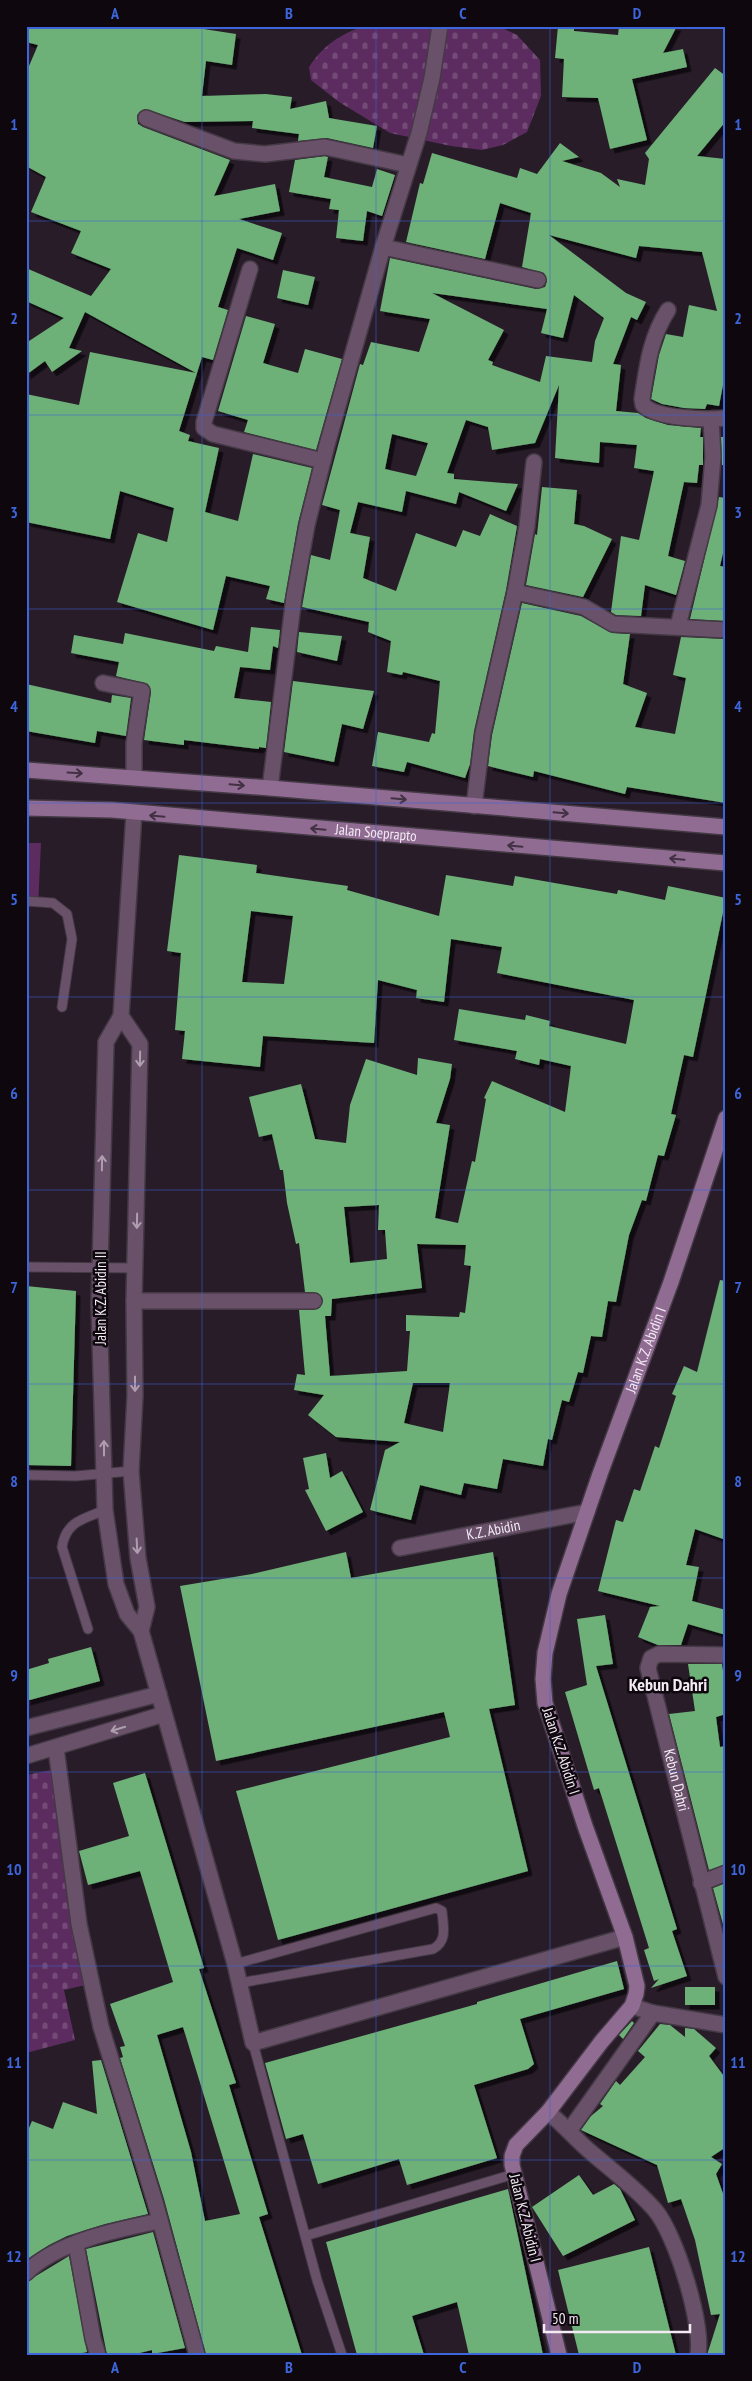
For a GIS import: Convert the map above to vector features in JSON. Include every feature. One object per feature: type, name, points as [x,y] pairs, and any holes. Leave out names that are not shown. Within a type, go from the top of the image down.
[{"type":"main road","points":[[26,770],[270,788],[726,827]]},
{"type":"main road","name":"Jalan Soeprapto","points":[[26,808],[112,810],[726,863]]},
{"type":"main road","name":"Jalan K.Z. Abidin I","points":[[559,2355],[511,2162],[516,2145],[548,2112],[632,2006],[637,1986],[625,1937],[585,1826],[545,1703],[543,1679],[546,1653],[560,1594],[587,1512],[671,1282],[726,1118]]},
{"type":"street","points":[[270,788],[294,597],[307,526],[323,461],[383,247],[424,113],[440,26]]},
{"type":"street","points":[[146,118],[216,146],[234,150],[265,154],[324,147],[408,165]]},
{"type":"street","points":[[383,247],[538,280]]},
{"type":"street","points":[[250,269],[204,422],[204,428],[212,434],[323,461]]},
{"type":"street","points":[[668,310],[657,328],[650,350],[642,402],[648,409],[658,413],[718,418],[709,506],[678,626]]},
{"type":"street","points":[[474,806],[482,733],[515,592],[527,526],[534,462]]},
{"type":"street","points":[[515,592],[584,607],[613,624],[726,630]]},
{"type":"street","points":[[103,683],[142,691],[134,742],[134,777]]},
{"type":"street","points":[[134,813],[121,1016],[140,1044],[134,1301],[135,1396],[131,1472],[138,1558],[147,1607],[141,1631],[235,1964],[253,2043],[625,1937]]},
{"type":"street","name":"Jalan K.Z. Abidin II","points":[[121,1016],[106,1042],[100,1268],[105,1510],[116,1584],[127,1614],[141,1631]]},
{"type":"street","points":[[134,1301],[314,1300]]},
{"type":"street","name":"K.Z. Abidin","points":[[400,1548],[587,1512]]},
{"type":"street","name":"Kebun Dahri","points":[[726,1654],[659,1654],[652,1658],[648,1666],[726,1977]]},
{"type":"street","points":[[26,1728],[159,1694]]},
{"type":"street","points":[[26,1756],[164,1714]]},
{"type":"street","points":[[56,1748],[79,1924],[101,2027],[160,2221],[197,2355]]},
{"type":"street","points":[[701,1883],[726,1873]]},
{"type":"street","points":[[632,2006],[653,2013],[726,2025]]},
{"type":"street","points":[[569,2131],[653,2013]]},
{"type":"street","points":[[548,2112],[591,2153],[627,2182],[656,2211],[667,2229],[691,2296],[700,2345],[698,2355]]},
{"type":"street","points":[[26,2273],[45,2258],[76,2244],[129,2227],[160,2221]]},
{"type":"street","points":[[76,2244],[93,2340],[98,2355]]},
{"type":"lane","points":[[26,901],[53,903],[67,914],[72,939],[62,1007]]},
{"type":"lane","points":[[26,1267],[136,1268]]},
{"type":"lane","points":[[26,1475],[104,1475],[131,1472]]},
{"type":"lane","points":[[88,1629],[62,1547],[64,1533],[75,1523],[105,1510]]},
{"type":"lane","points":[[235,1964],[436,1908],[442,1911],[444,1940],[434,1949],[240,1983]]},
{"type":"lane","points":[[253,2043],[305,2236],[342,2355]]},
{"type":"lane","points":[[305,2236],[514,2174]]},
{"type":"green space","points":[[364,26],[498,26],[517,35],[540,60],[541,96],[527,132],[503,145],[482,150],[451,146],[390,133],[339,102],[311,80],[309,67],[326,47],[347,33]]},
{"type":"green space","points":[[26,843],[41,843],[38,907],[26,907]]},
{"type":"green space","points":[[51,1770],[85,1985],[64,1990],[75,2040],[26,2053],[26,1775]]},
{"type":"building","points":[[26,26],[184,26],[236,34],[232,65],[206,61],[202,96],[266,94],[292,97],[290,109],[326,101],[329,118],[377,126],[373,148],[327,138],[298,141],[299,134],[252,128],[253,121],[185,122],[145,109],[137,115],[138,124],[143,127],[230,160],[214,196],[275,184],[280,211],[239,219],[282,233],[273,260],[237,248],[218,307],[228,310],[213,360],[202,357],[179,431],[190,435],[188,441],[219,448],[205,512],[238,521],[253,454],[312,468],[298,523],[284,603],[266,599],[270,586],[226,576],[213,630],[117,602],[138,533],[167,542],[174,508],[120,491],[110,539],[26,522],[26,394],[79,405],[90,352],[196,373],[85,312],[69,348],[82,351],[52,372],[45,361],[26,375],[26,343],[64,318],[26,301],[26,268],[91,296],[111,269],[71,253],[81,231],[31,212],[46,177],[26,166],[26,73],[38,45],[26,42]]},
{"type":"building","points":[[558,26],[574,26],[574,31],[618,35],[619,26],[677,26],[663,53],[683,49],[687,67],[632,79],[647,140],[610,149],[598,98],[562,97],[564,59],[555,58]]},
{"type":"building","points":[[715,68],[726,76],[726,121],[697,156],[726,159],[726,369],[719,406],[707,404],[705,409],[684,408],[662,404],[651,399],[659,355],[666,334],[683,337],[689,305],[717,311],[702,252],[639,246],[636,258],[549,235],[626,293],[646,302],[637,320],[631,317],[613,364],[621,365],[616,411],[638,413],[646,418],[668,425],[701,428],[700,437],[703,437],[703,465],[699,465],[697,483],[684,482],[668,556],[685,561],[676,595],[645,585],[641,616],[616,615],[611,612],[621,536],[639,540],[654,471],[634,468],[637,445],[600,442],[599,463],[555,458],[559,385],[535,443],[492,450],[488,427],[466,420],[447,473],[454,474],[454,479],[518,484],[506,511],[459,492],[456,504],[406,491],[402,512],[358,502],[350,533],[370,537],[363,578],[396,591],[416,533],[456,547],[463,530],[480,536],[490,514],[517,526],[506,590],[474,731],[470,764],[465,778],[407,762],[404,772],[372,766],[378,732],[429,742],[432,733],[435,734],[440,681],[403,672],[402,675],[387,672],[391,641],[368,632],[369,622],[302,607],[311,555],[330,560],[340,510],[322,505],[360,364],[363,365],[371,342],[419,352],[430,319],[380,311],[390,258],[536,289],[545,287],[547,281],[544,273],[522,267],[531,213],[500,203],[485,259],[406,242],[420,183],[423,184],[432,153],[517,178],[520,168],[537,174],[560,143],[579,157],[562,161],[601,173],[620,187],[617,179],[645,185],[649,159],[645,153]],"holes":[[[432,293],[547,309],[541,333],[563,338],[574,295],[604,318],[595,341],[592,362],[546,356],[540,382],[492,365],[493,362],[488,360],[504,330]],[[392,434],[428,443],[416,476],[385,469]]]},
{"type":"building","points":[[328,157],[324,177],[372,187],[377,169],[395,175],[382,216],[367,211],[363,241],[336,238],[339,210],[329,209],[331,199],[289,192],[295,160]]},
{"type":"building","points":[[283,270],[315,277],[308,305],[277,298]]},
{"type":"building","points":[[246,316],[275,324],[263,363],[298,373],[305,349],[342,359],[316,450],[244,432],[248,420],[218,411]]},
{"type":"building","points":[[721,437],[726,437],[726,465],[722,465]]},
{"type":"building","points":[[542,487],[577,490],[574,524],[584,526],[612,539],[583,597],[526,585],[535,534],[537,535]]},
{"type":"building","points":[[719,497],[726,498],[726,540],[720,566],[726,567],[726,621],[690,619]]},
{"type":"building","points":[[522,603],[581,616],[612,633],[630,634],[623,684],[647,693],[635,727],[675,734],[686,678],[673,675],[681,637],[726,639],[726,803],[627,787],[625,794],[534,771],[533,777],[488,766],[492,735]]},
{"type":"building","points":[[251,627],[280,630],[278,648],[273,646],[270,670],[240,667],[234,698],[271,702],[266,748],[259,747],[259,749],[184,740],[184,745],[144,740],[151,692],[148,684],[116,676],[119,662],[71,653],[74,635],[123,644],[125,633],[214,651],[216,646],[248,652]]},
{"type":"building","points":[[299,632],[342,636],[337,661],[297,652]]},
{"type":"building","points":[[293,681],[374,691],[363,729],[342,724],[334,762],[284,752]]},
{"type":"building","points":[[26,684],[111,703],[112,695],[131,698],[126,736],[97,731],[95,743],[26,731]]},
{"type":"building","points":[[179,855],[257,865],[256,873],[348,886],[347,890],[439,916],[446,875],[513,886],[515,876],[617,894],[618,890],[665,900],[668,886],[726,898],[693,1057],[684,1055],[671,1114],[676,1115],[664,1156],[658,1155],[646,1201],[642,1200],[629,1235],[616,1302],[608,1301],[602,1337],[591,1336],[583,1373],[578,1372],[569,1402],[562,1400],[552,1440],[548,1439],[543,1466],[503,1459],[497,1489],[464,1483],[461,1495],[420,1485],[411,1520],[370,1510],[385,1450],[400,1442],[336,1437],[308,1415],[324,1395],[294,1390],[297,1374],[305,1375],[299,1310],[318,1309],[323,1301],[318,1293],[305,1292],[299,1243],[296,1244],[287,1203],[283,1170],[280,1170],[272,1134],[259,1137],[249,1097],[301,1084],[315,1139],[346,1143],[350,1105],[366,1059],[417,1075],[418,1058],[452,1064],[450,1079],[436,1123],[450,1125],[435,1218],[458,1223],[472,1161],[475,1162],[486,1099],[484,1098],[492,1081],[565,1112],[571,1066],[540,1059],[539,1065],[515,1059],[517,1051],[454,1040],[459,1009],[525,1020],[526,1015],[550,1021],[549,1026],[626,1044],[634,1000],[497,973],[502,947],[451,939],[444,1002],[416,998],[417,990],[378,980],[374,1043],[263,1036],[260,1067],[182,1059],[185,1031],[175,1030],[181,953],[167,951]],"holes":[[[251,911],[293,916],[284,984],[242,982]],[[379,1205],[378,1230],[385,1230],[387,1259],[350,1263],[344,1207]],[[417,1244],[466,1245],[464,1265],[471,1266],[465,1313],[460,1312],[459,1317],[406,1315],[406,1331],[410,1331],[407,1371],[330,1376],[325,1316],[331,1316],[332,1299],[422,1288]],[[413,1383],[450,1383],[443,1432],[404,1423]]]},
{"type":"building","points":[[720,1280],[726,1281],[726,1540],[695,1529],[686,1565],[699,1567],[692,1601],[726,1610],[726,1635],[688,1624],[681,1645],[658,1645],[638,1637],[650,1607],[660,1606],[598,1591],[616,1520],[623,1522],[634,1489],[640,1491],[655,1446],[659,1448],[676,1396],[672,1394],[684,1366],[697,1372]]},
{"type":"building","points":[[26,1286],[76,1291],[71,1466],[26,1465]]},
{"type":"building","points":[[326,1453],[330,1478],[342,1471],[363,1512],[326,1531],[305,1490],[309,1489],[303,1458]]},
{"type":"building","points":[[346,1552],[351,1578],[493,1552],[515,1705],[489,1709],[528,1871],[278,1940],[236,1791],[450,1737],[444,1712],[216,1761],[180,1586],[252,1574]]},
{"type":"building","points":[[605,1615],[613,1664],[596,1666],[677,1929],[672,1931],[687,1976],[651,1988],[659,1979],[654,1981],[644,1950],[649,1948],[599,1788],[594,1790],[565,1692],[587,1685],[577,1619]]},
{"type":"building","points":[[91,1647],[100,1681],[26,1701],[26,1670],[49,1663],[48,1659]]},
{"type":"building","points":[[688,1664],[722,1664],[726,1692],[726,1714],[716,1717],[720,1747],[726,1746],[726,1864],[709,1870],[669,1714],[695,1711]]},
{"type":"building","points":[[145,1773],[204,1968],[199,1969],[236,2083],[229,2085],[268,2214],[259,2217],[302,2355],[206,2355],[164,2199],[120,2058],[123,2057],[120,2047],[125,2046],[110,2004],[173,1982],[140,1871],[88,1885],[79,1851],[129,1836],[113,1783]],"holes":[[[183,2027],[240,2214],[205,2221],[191,2152],[157,2035]]]},
{"type":"building","points":[[726,1883],[726,1935],[713,1888]]},
{"type":"building","points":[[617,1961],[624,1989],[520,2019],[534,2064],[528,2069],[474,2085],[497,2158],[407,2185],[399,2159],[318,2184],[303,2134],[286,2139],[265,2063],[477,2004],[477,2002]]},
{"type":"building","points":[[685,1987],[715,1987],[715,2005],[685,2005]]},
{"type":"building","points":[[632,2021],[634,2023],[623,2039],[619,2035]]},
{"type":"building","points":[[660,2024],[670,2025],[685,2037],[685,2028],[694,2029],[716,2048],[709,2056],[726,2079],[726,2147],[711,2157],[722,2164],[716,2174],[726,2202],[726,2355],[707,2355],[720,2314],[711,2315],[695,2240],[681,2199],[668,2203],[657,2165],[581,2130],[591,2116],[603,2106],[600,2104],[616,2081],[620,2085],[645,2057],[638,2051]]},
{"type":"building","points":[[101,2060],[148,2214],[105,2224],[67,2236],[26,2260],[26,2135],[32,2121],[53,2129],[63,2102],[97,2114],[92,2061]]},
{"type":"building","points":[[579,2175],[593,2195],[614,2184],[620,2189],[635,2220],[563,2256],[532,2207]]},
{"type":"building","points":[[508,2189],[543,2355],[469,2355],[457,2302],[412,2316],[424,2355],[357,2355],[326,2242]]},
{"type":"building","points":[[153,2232],[185,2348],[152,2354],[152,2350],[131,2355],[107,2355],[86,2249]]},
{"type":"building","points":[[649,2247],[676,2355],[579,2355],[558,2270]]},
{"type":"building","points":[[69,2256],[87,2352],[72,2355],[26,2355],[26,2282]]},
{"type":"district","name":"Kebun Dahri","points":[[668,1685]]}]
